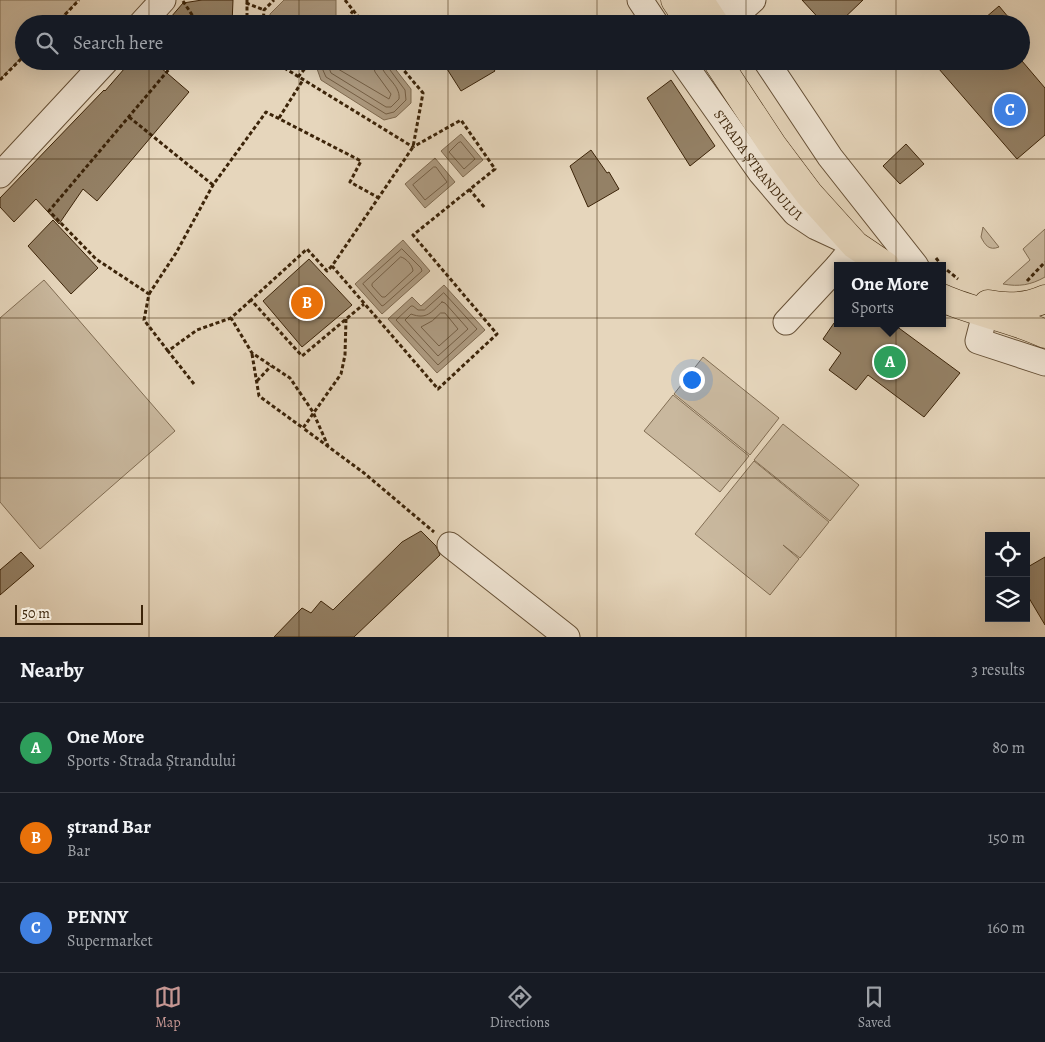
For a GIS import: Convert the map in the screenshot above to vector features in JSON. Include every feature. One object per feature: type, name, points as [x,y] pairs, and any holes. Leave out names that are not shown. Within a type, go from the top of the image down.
[{"type":"main road","points":[[675,0],[685,15]]},
{"type":"main road","points":[[699,0],[734,13]]},
{"type":"main road","points":[[723,70],[773,146],[809,194],[845,227]]},
{"type":"main road","points":[[745,70],[803,158],[845,227]]},
{"type":"main road","name":"STRADA ȘTRANDULUI","points":[[845,227],[882,262]]},
{"type":"main road","name":"STRADA ȘTRANDULUI","points":[[845,227],[882,248],[899,262]]},
{"type":"main road","points":[[946,290],[971,299],[995,305],[1014,306],[1037,302],[1034,292]]},
{"type":"main road","points":[[946,300],[985,314],[1012,320],[1045,334]]},
{"type":"street","points":[[149,15],[163,0]]},
{"type":"street","points":[[640,0],[650,15]]},
{"type":"street","points":[[0,175],[98,70]]},
{"type":"street","name":"STRADA ȘTRANDULUI","points":[[688,70],[761,173],[795,213],[816,228],[845,227]]},
{"type":"street","points":[[772,70],[830,157],[913,262]]},
{"type":"street","points":[[839,262],[845,227]]},
{"type":"street","points":[[786,322],[834,270]]},
{"type":"street","points":[[985,314],[978,341],[1045,363]]},
{"type":"street","points":[[450,545],[566,637]]},
{"type":"path","points":[[65,15],[79,0]]},
{"type":"path","points":[[183,0],[192,15]]},
{"type":"path","points":[[264,15],[264,10],[274,0]]},
{"type":"path","points":[[345,0],[356,15]]},
{"type":"path","points":[[247,15],[246,2],[264,10]]},
{"type":"path","points":[[350,15],[353,11]]},
{"type":"path","points":[[0,80],[15,65]]},
{"type":"path","points":[[149,294],[96,259],[50,211],[169,70]]},
{"type":"path","points":[[287,70],[414,148]]},
{"type":"path","points":[[298,77],[304,70]]},
{"type":"path","points":[[404,70],[423,93],[414,148]]},
{"type":"path","points":[[279,118],[303,80]]},
{"type":"path","points":[[194,384],[144,320],[149,294],[176,253],[213,185],[266,112],[361,161],[350,182],[379,198]]},
{"type":"path","points":[[129,118],[213,185]]},
{"type":"path","points":[[168,351],[197,330],[231,318],[307,249],[327,271],[414,148],[461,120],[495,169],[413,235],[497,334],[438,389],[332,266]]},
{"type":"path","points":[[469,189],[485,208]]},
{"type":"path","points":[[1034,292],[1045,262]]},
{"type":"path","points":[[251,300],[302,356],[364,304]]},
{"type":"path","points":[[231,318],[252,353],[259,396],[364,473],[450,545]]},
{"type":"path","points":[[303,428],[341,374],[346,355],[346,319]]},
{"type":"path","points":[[252,353],[290,378],[314,412],[329,448]]},
{"type":"path","points":[[257,381],[271,366]]},
{"type":"shaded area","points":[[0,0],[78,0],[64,15],[15,15],[15,64],[0,79]]},
{"type":"shaded area","points":[[983,227],[999,247],[990,248],[986,245],[981,237]]},
{"type":"shaded area","points":[[1045,229],[1045,277],[1025,285],[1003,284],[1030,260],[1023,249]]},
{"type":"shaded area","points":[[44,280],[175,431],[40,549],[0,502],[0,318]]},
{"type":"shaded area","points":[[703,357],[779,418],[750,455],[674,394]]},
{"type":"shaded area","points":[[673,395],[749,456],[720,492],[644,431]]},
{"type":"shaded area","points":[[783,424],[859,485],[830,521],[754,460]]},
{"type":"shaded area","points":[[754,461],[829,522],[800,558],[783,545],[799,559],[770,595],[695,534]]},
{"type":"water","points":[[284,0],[336,0],[336,15],[270,14]]},
{"type":"water","points":[[317,70],[396,70],[411,89],[411,103],[396,117],[384,120],[321,80]]},
{"type":"water","points":[[461,134],[483,160],[463,177],[441,151]]},
{"type":"water","points":[[435,158],[455,182],[425,208],[405,184]]},
{"type":"water","points":[[403,240],[430,271],[382,314],[355,284]]},
{"type":"water","points":[[444,285],[485,330],[437,373],[388,319],[412,297],[421,306]]},
{"type":"building","points":[[202,0],[233,0],[232,15],[173,15],[183,3]]},
{"type":"building","points":[[802,0],[863,0],[847,15],[816,15]]},
{"type":"building","points":[[999,6],[1006,15],[988,15]]},
{"type":"building","points":[[123,70],[163,70],[189,92],[97,201],[83,189],[59,224],[36,199],[14,222],[0,207],[0,198]]},
{"type":"building","points":[[448,70],[495,71],[461,91]]},
{"type":"building","points":[[940,70],[1030,70],[1045,88],[1045,135],[1017,159]]},
{"type":"building","points":[[671,80],[715,146],[690,166],[647,98]]},
{"type":"building","points":[[906,144],[924,164],[900,184],[883,166]]},
{"type":"building","points":[[591,150],[607,173],[609,172],[619,189],[588,207],[570,166]]},
{"type":"building","points":[[53,220],[98,268],[71,294],[28,246]]},
{"type":"building","points":[[309,259],[352,305],[302,347],[263,301]]},
{"type":"building","points":[[834,323],[834,327],[897,327],[960,373],[924,417],[868,375],[856,390],[829,370],[841,353],[823,339]]},
{"type":"building","points":[[421,531],[436,546],[440,555],[354,637],[274,637],[302,608],[311,613],[321,601],[333,610],[402,542]]},
{"type":"building","points":[[21,552],[34,566],[0,595],[0,570]]},
{"type":"building","points":[[1045,557],[1045,625],[1030,600],[1030,566]]},
{"type":"place","name":"PENNY","points":[[1010,110]]},
{"type":"place","name":"ștrand Bar","points":[[307,303]]},
{"type":"place","name":"One More","points":[[890,362]]}]
